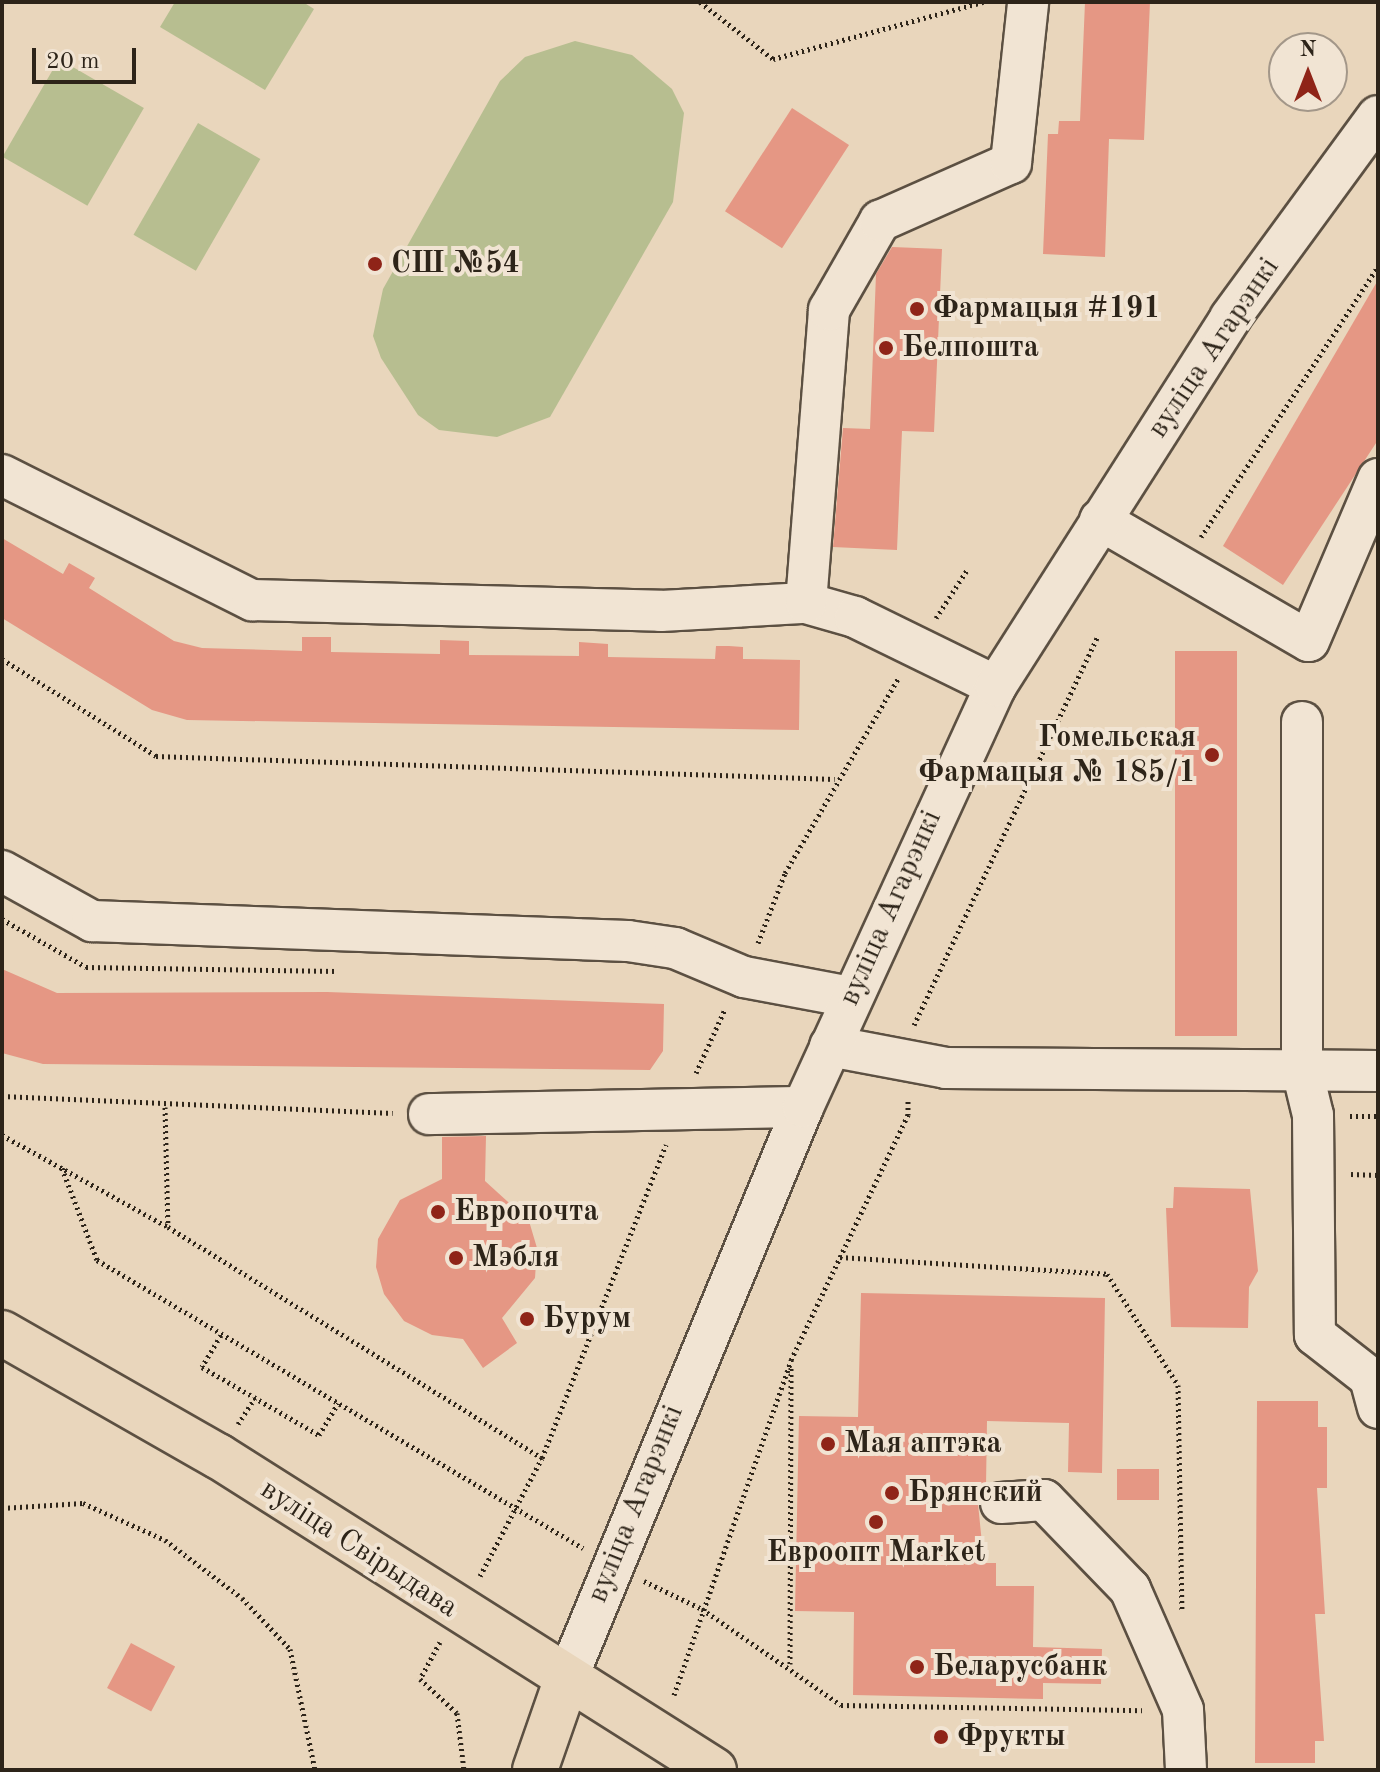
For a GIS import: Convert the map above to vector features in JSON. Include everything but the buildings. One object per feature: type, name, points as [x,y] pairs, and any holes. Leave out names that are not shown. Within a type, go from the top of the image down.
[{"type":"main road","name":"вуліца Свірыдава","points":[[7,1347],[218,1456],[456,1613],[714,1770]]},
{"type":"main road","name":"вуліца Агарэнкі","points":[[535,1770],[566,1681]]},
{"type":"street","points":[[806,603],[829,310],[880,221],[1011,163],[1028,3]]},
{"type":"street","name":"вуліца Агарэнкі","points":[[566,1681],[609,1564],[803,1107],[996,686],[1230,318],[1378,116]]},
{"type":"street","points":[[2,475],[252,600],[661,611],[806,603],[855,617],[996,686]]},
{"type":"street","points":[[1100,520],[1309,641],[1378,479]]},
{"type":"street","points":[[1302,722],[1302,1070],[1313,1115],[1315,1335],[1370,1378],[1378,1408]]},
{"type":"street","points":[[2,871],[92,921],[628,941],[675,948],[744,977],[851,997]]},
{"type":"street","points":[[830,1046],[910,1063],[1378,1071]]},
{"type":"street","points":[[429,1114],[803,1107]]},
{"type":"street","points":[[1001,1503],[1044,1500],[1130,1589],[1183,1710],[1186,1770]]},
{"type":"path","points":[[700,2],[773,59],[983,2]]},
{"type":"path","points":[[1182,566],[1378,267]]},
{"type":"path","points":[[674,1695],[791,1360],[908,1115],[912,1029],[1098,636]]},
{"type":"path","points":[[2,659],[156,756],[835,779]]},
{"type":"path","points":[[2,1096],[165,1107],[429,1114]]},
{"type":"path","points":[[165,1107],[168,1227]]},
{"type":"path","points":[[2,1135],[168,1227],[542,1458],[517,1510],[420,1679],[457,1713],[464,1770]]},
{"type":"path","points":[[62,1168],[97,1260],[609,1564],[702,1609],[790,1665],[841,1705],[1183,1710]]},
{"type":"path","points":[[840,1257],[1107,1274],[1178,1385],[1182,1617]]},
{"type":"path","points":[[221,1335],[202,1367],[319,1435],[338,1403]]},
{"type":"path","points":[[790,1665],[791,1360]]},
{"type":"path","points":[[2,1508],[83,1503],[165,1540],[242,1598],[290,1649],[315,1770]]},
{"type":"green space","points":[[175,2],[303,2],[314,9],[265,90],[160,27]]},
{"type":"green space","points":[[575,41],[632,55],[672,89],[684,113],[673,202],[550,417],[497,437],[439,430],[418,415],[381,358],[373,336],[383,289],[500,81],[525,57]]},
{"type":"green space","points":[[59,59],[144,108],[87,206],[3,157]]},
{"type":"green space","points":[[198,123],[260,159],[196,271],[134,235]]},
{"type":"place","name":"СШ №54","points":[[375,264]]},
{"type":"place","name":"Фармацыя #191","points":[[917,309]]},
{"type":"place","name":"Белпошта","points":[[886,348]]},
{"type":"place","name":"Гомельская Фармацыя № 185/1","points":[[1212,755]]},
{"type":"place","name":"Европочта","points":[[438,1212]]},
{"type":"place","name":"Мэбля","points":[[456,1258]]},
{"type":"place","name":"Бурум","points":[[527,1319]]},
{"type":"place","name":"Мая аптэка","points":[[828,1444]]},
{"type":"place","name":"Брянский","points":[[892,1493]]},
{"type":"place","name":"Евроопт Market","points":[[876,1522]]},
{"type":"place","name":"Беларусбанк","points":[[917,1667]]},
{"type":"place","name":"Фрукты","points":[[941,1737]]}]
